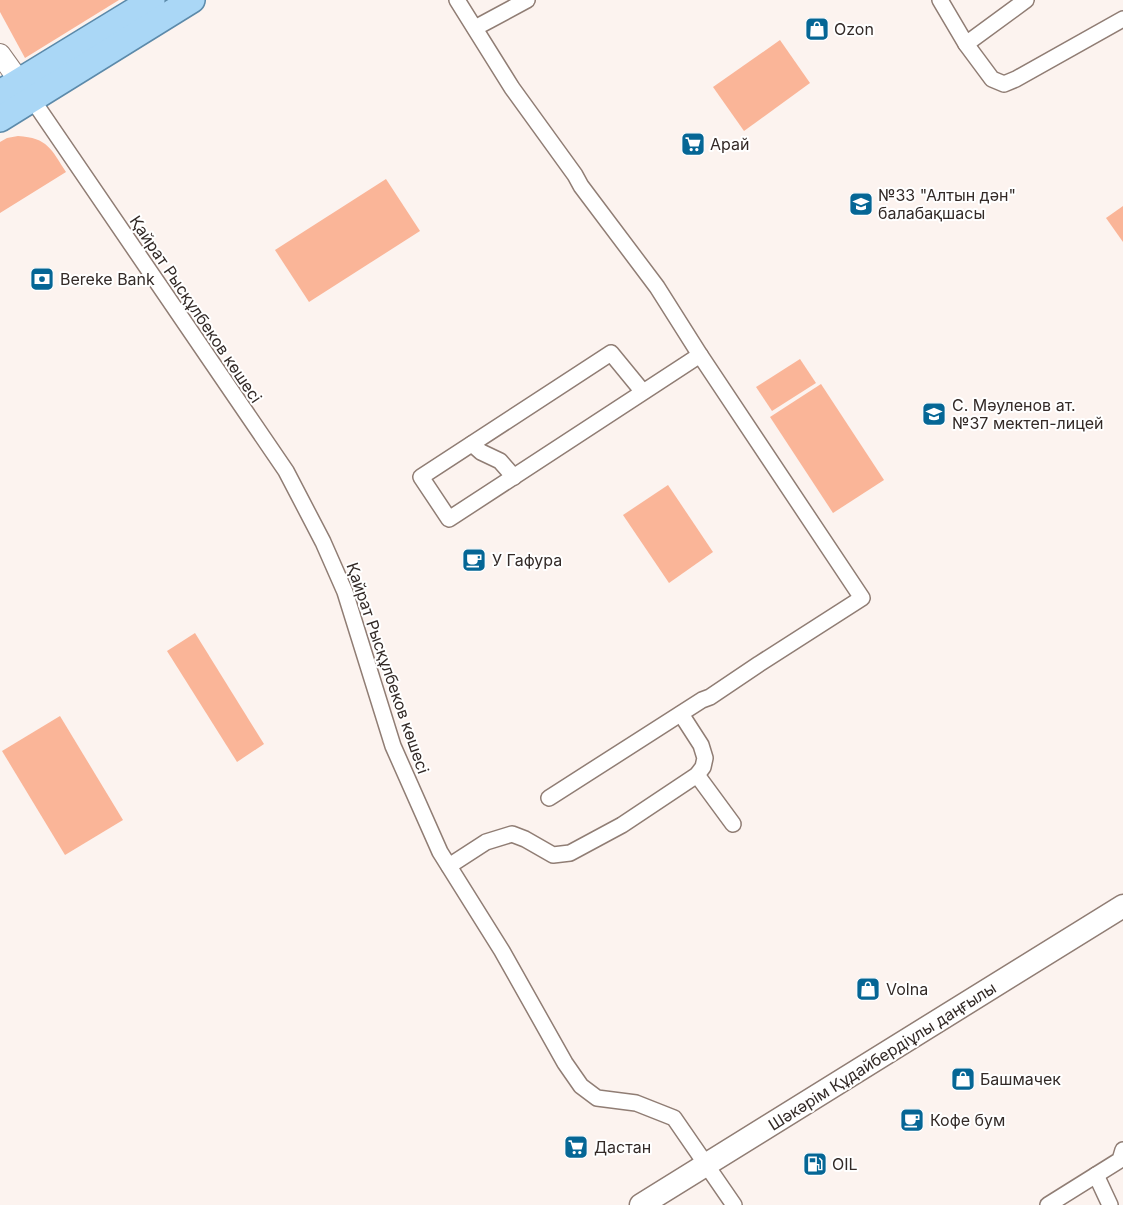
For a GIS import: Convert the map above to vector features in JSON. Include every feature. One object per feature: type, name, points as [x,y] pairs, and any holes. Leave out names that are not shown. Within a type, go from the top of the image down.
[{"type":"main road","points":[[0,119],[17,91],[152,0]]},
{"type":"main road","points":[[17,91],[192,0]]},
{"type":"main road","name":"Шәкәрім Құдайбердіұлы даңғылы","points":[[641,1205],[1123,906]]},
{"type":"street","points":[[457,0],[512,88],[581,186],[657,287],[700,355],[862,598],[710,698],[702,700],[548,798]]},
{"type":"street","points":[[476,28],[527,0]]},
{"type":"street","points":[[940,0],[966,44],[992,80],[1004,84],[1123,19]]},
{"type":"street","points":[[966,44],[1026,0]]},
{"type":"street","points":[[0,54],[17,91]]},
{"type":"street","name":"Қайрат Рысқұлбеков көшесі","points":[[17,91],[286,471],[323,542],[345,592],[394,746],[440,852],[502,952],[565,1063],[581,1086],[597,1098],[636,1103],[674,1118],[734,1205]]},
{"type":"street","points":[[643,392],[611,353],[421,477],[449,519],[700,355]]},
{"type":"street","points":[[472,444],[482,452],[500,461],[514,477]]},
{"type":"street","points":[[449,866],[486,842],[512,834],[553,855],[570,853],[622,825],[697,775],[703,767],[705,758],[701,745],[681,714]]},
{"type":"street","points":[[697,775],[733,824]]},
{"type":"street","points":[[1048,1205],[1120,1160],[1123,1150]]},
{"type":"street","points":[[1096,1175],[1110,1205]]},
{"type":"shaded area","points":[[0,0],[119,0],[25,58],[0,12]]},
{"type":"shaded area","points":[[780,40],[810,83],[744,131],[713,87]]},
{"type":"shaded area","points":[[18,136],[36,139],[48,146],[66,172],[0,213],[0,142],[7,138]]},
{"type":"shaded area","points":[[386,179],[420,231],[309,302],[275,250]]},
{"type":"shaded area","points":[[1123,206],[1123,242],[1106,218]]},
{"type":"shaded area","points":[[800,359],[816,383],[772,411],[756,387]]},
{"type":"shaded area","points":[[821,384],[884,480],[833,513],[770,417]]},
{"type":"shaded area","points":[[668,485],[713,552],[669,583],[623,515]]},
{"type":"shaded area","points":[[195,633],[264,744],[237,762],[167,651]]},
{"type":"shaded area","points":[[60,716],[123,820],[65,855],[2,751]]},
{"type":"place","name":"Ozon","points":[[817,29]]},
{"type":"place","name":"Арай","points":[[693,144]]},
{"type":"place","name":"№33 \"Алтын дән\" балабақшасы","points":[[861,204]]},
{"type":"place","name":"Bereke Bank","points":[[42,279]]},
{"type":"place","name":"С. Мәуленов ат. №37 мектеп-лицей","points":[[934,414]]},
{"type":"place","name":"У Гафура","points":[[474,560]]},
{"type":"place","name":"Volna","points":[[868,989]]},
{"type":"place","name":"Башмачек","points":[[963,1079]]},
{"type":"place","name":"Кофе бум","points":[[912,1120]]},
{"type":"place","name":"Дастан","points":[[576,1147]]},
{"type":"place","name":"OIL","points":[[815,1164]]}]
